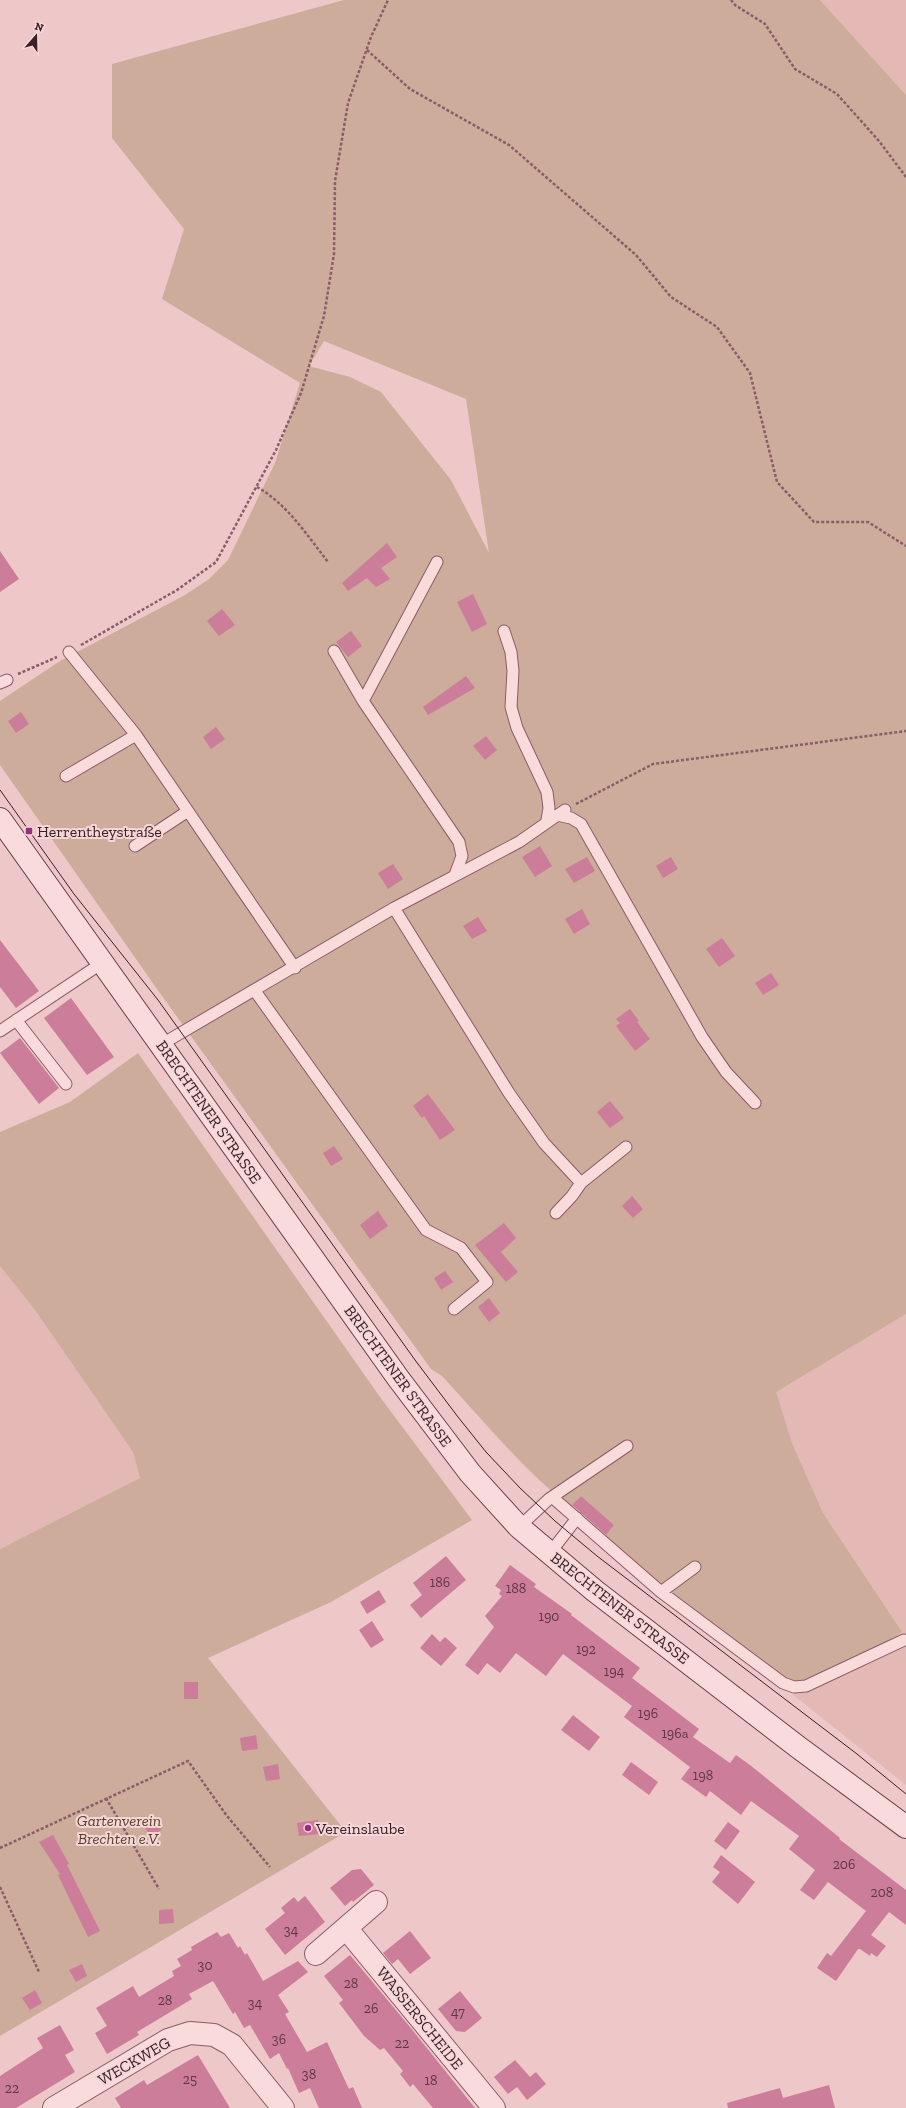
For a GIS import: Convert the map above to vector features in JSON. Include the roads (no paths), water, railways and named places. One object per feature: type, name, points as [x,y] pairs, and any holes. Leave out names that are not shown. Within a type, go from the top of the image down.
[{"type":"main road","name":"BRECHTENER STRASSE","points":[[0,819],[102,963],[162,1044],[398,1378],[470,1473],[519,1527],[595,1591],[772,1728],[906,1827]]},
{"type":"main road","points":[[316,1954],[376,1902]]},
{"type":"main road","name":"WASSERSCHEIDE","points":[[346,1928],[494,2108]]},
{"type":"main road","name":"WECKWEG","points":[[54,2108],[168,2040],[190,2033],[214,2035],[232,2045],[284,2108]]},
{"type":"lane","points":[[363,701],[437,562]]},
{"type":"lane","points":[[504,631],[511,652],[513,671],[511,707],[517,728],[547,792],[549,808],[556,815],[571,818],[581,824],[702,1037],[726,1072],[755,1103]]},
{"type":"lane","points":[[334,651],[363,701],[459,842],[462,856],[455,875]]},
{"type":"lane","points":[[69,652],[136,735],[295,968]]},
{"type":"lane","points":[[66,776],[136,735]]},
{"type":"lane","points":[[135,846],[188,811]]},
{"type":"lane","points":[[162,1044],[295,968],[394,908],[519,842],[556,815]]},
{"type":"lane","points":[[394,908],[509,1093],[544,1143],[581,1183]]},
{"type":"lane","points":[[0,1031],[102,963]]},
{"type":"lane","points":[[255,991],[426,1230],[461,1248],[487,1282],[454,1309]]},
{"type":"lane","points":[[16,1020],[66,1084]]},
{"type":"lane","points":[[556,1213],[572,1196],[581,1183],[626,1147]]},
{"type":"lane","points":[[519,1527],[552,1497],[627,1446]]},
{"type":"lane","points":[[552,1497],[661,1592],[783,1683],[794,1687],[806,1686],[904,1640]]},
{"type":"lane","points":[[550,1553],[577,1518]]},
{"type":"lane","points":[[661,1592],[695,1567]]},
{"type":"tram line","points":[[0,790],[74,894],[158,1000],[415,1360],[486,1452],[520,1488],[555,1521],[597,1556],[857,1754],[906,1794]]},
{"type":"place","name":"Herrentheystraße","points":[[29,831]]},
{"type":"place","name":"Vereinslaube","points":[[308,1828]]},
{"type":"park label","name":"Gartenverein Brechten e.V.","points":[[119,1829]]}]
